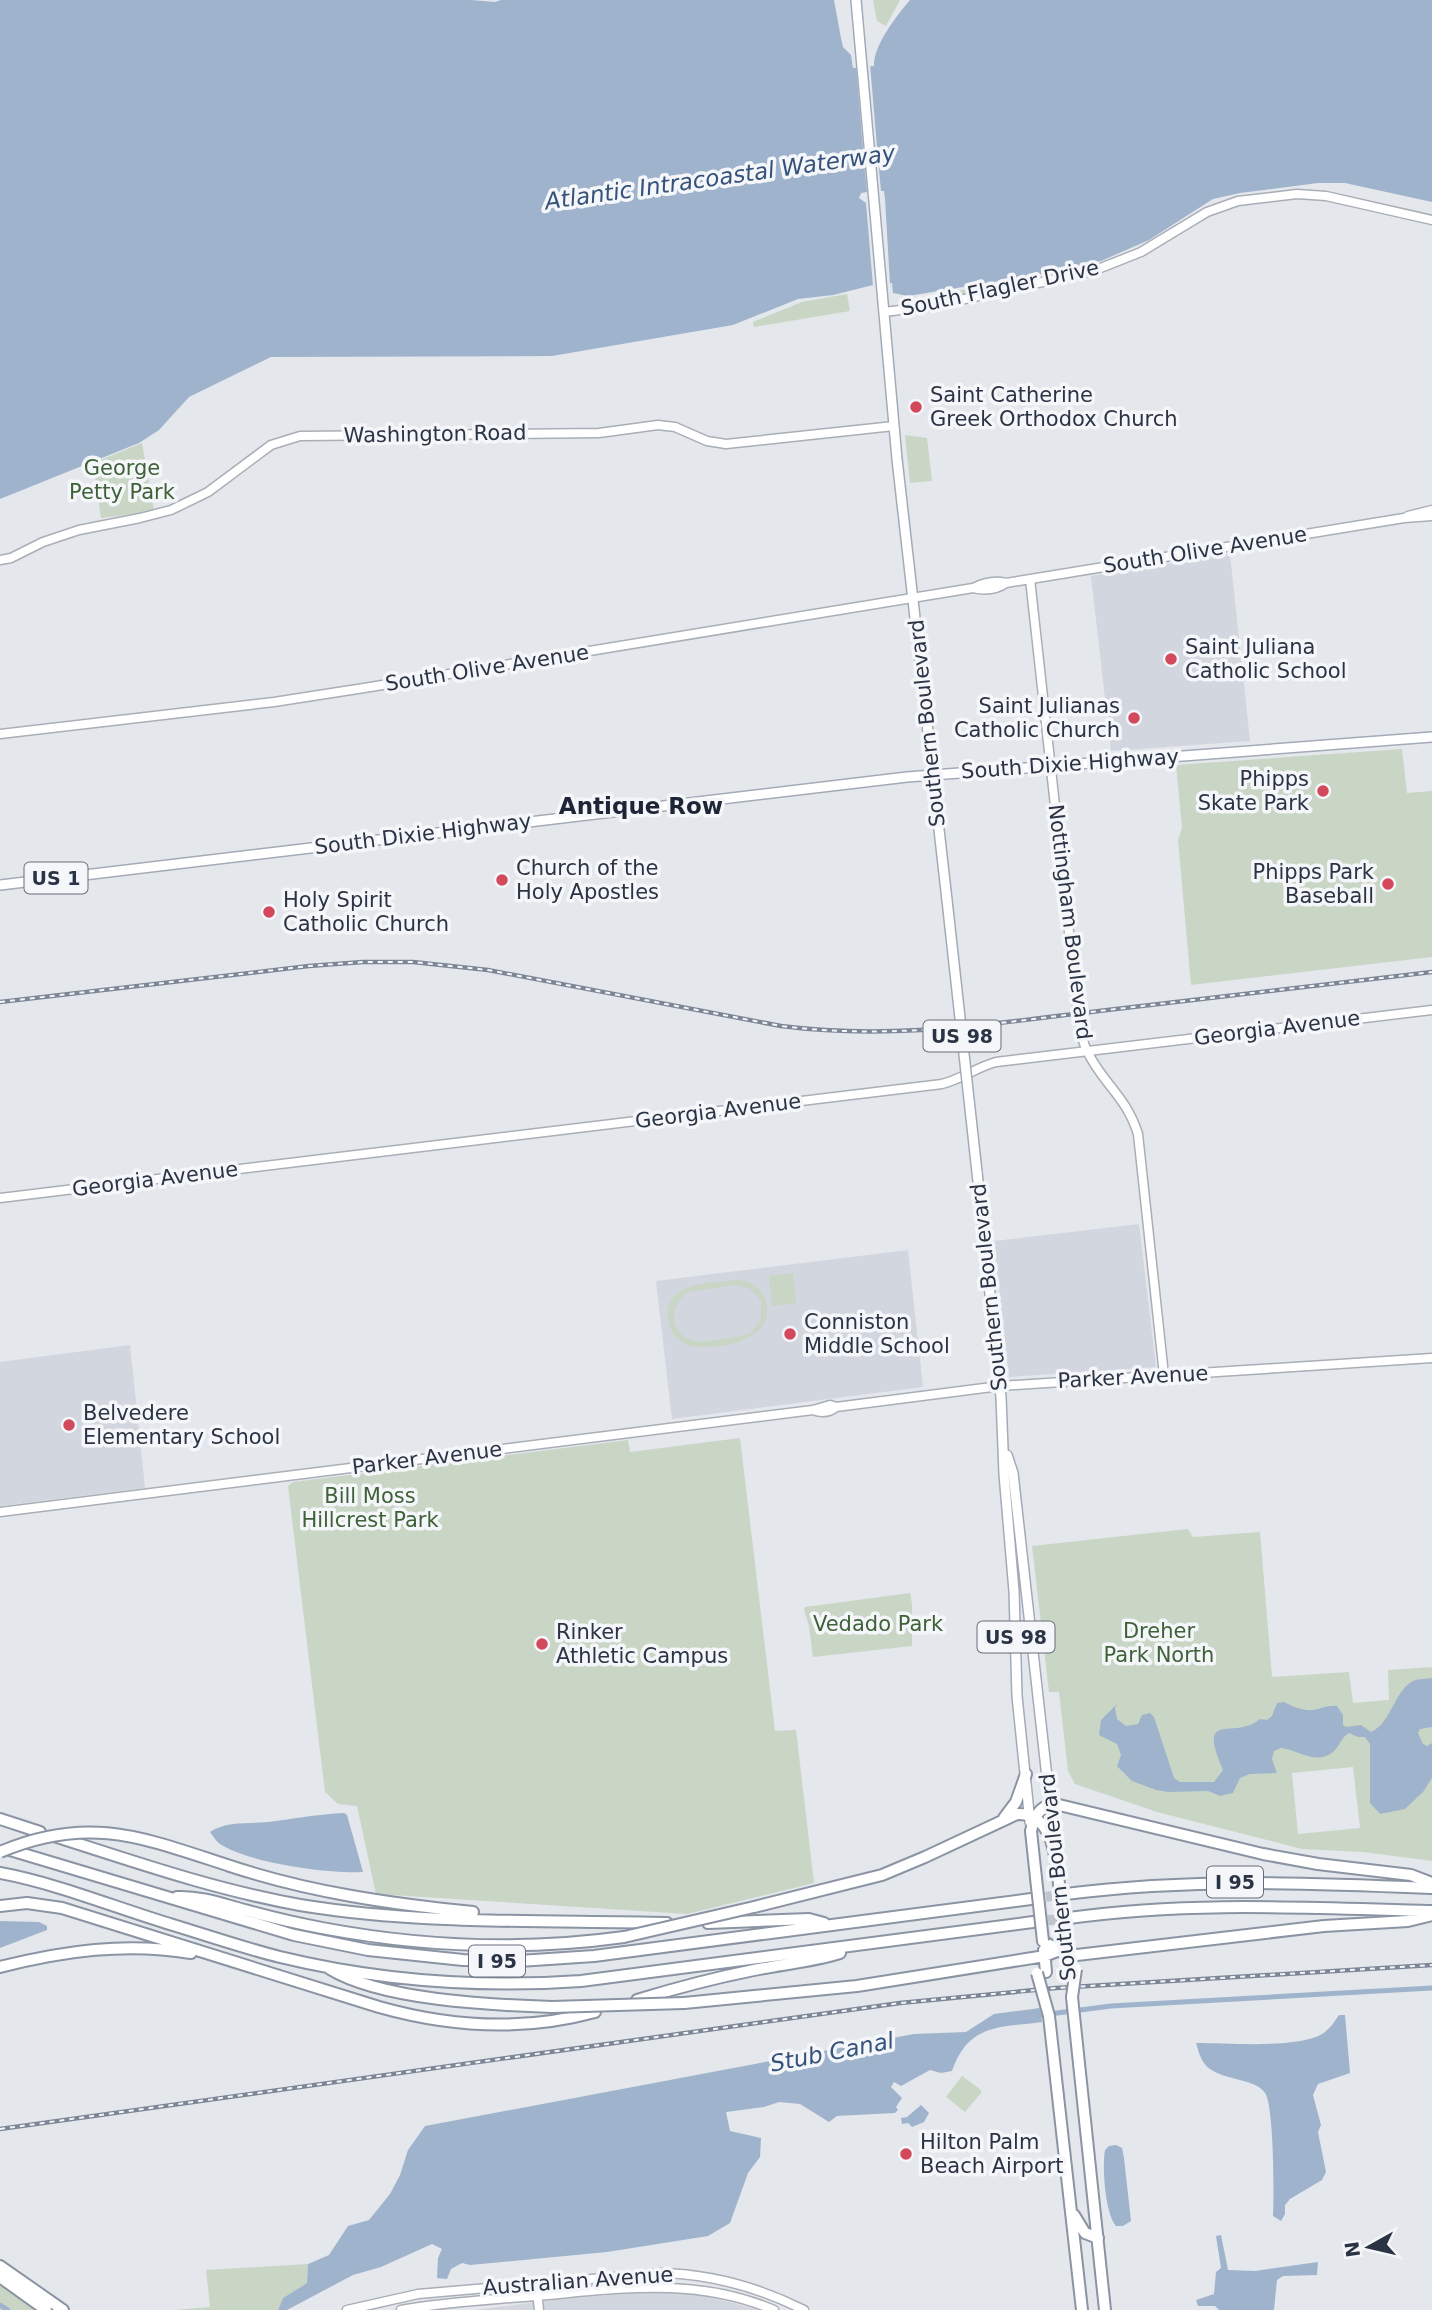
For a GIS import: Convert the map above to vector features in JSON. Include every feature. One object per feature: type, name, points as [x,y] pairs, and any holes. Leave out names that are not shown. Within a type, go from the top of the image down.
[{"type":"highway","points":[[1002,1820],[1016,1802],[1026,1774]]},
{"type":"highway","points":[[1032,1816],[1049,1805],[1063,1805],[1263,1854],[1309,1863],[1411,1875],[1432,1886]]},
{"type":"highway","points":[[168,1897],[192,1896],[312,1926],[433,1943],[526,1946],[624,1937],[754,1908],[882,1875],[1017,1814],[1032,1816],[1041,1822],[1055,1848]]},
{"type":"highway","name":"Southern Boulevard","points":[[1032,1816],[1031,1832],[1045,1956],[1042,1972],[1052,2035],[1082,2310]]},
{"type":"highway","points":[[0,1819],[40,1832]]},
{"type":"highway","points":[[5,1851],[54,1834],[96,1831],[132,1836],[304,1887],[349,1896],[531,1920]]},
{"type":"highway","points":[[54,1836],[199,1881],[292,1903],[378,1914],[667,1923]]},
{"type":"highway","name":"Southern Boulevard","points":[[1055,1848],[1065,1938],[1062,1952],[1073,1969],[1072,1997],[1105,2310]]},
{"type":"highway","name":"I 95","points":[[5,1851],[266,1928],[387,1953],[463,1960],[576,1958],[1031,1899]]},
{"type":"highway","name":"I 95","points":[[0,1873],[58,1888],[281,1957],[370,1974],[426,1980],[526,1984],[595,1979],[1033,1922]]},
{"type":"highway","name":"I 95","points":[[1066,1894],[1148,1886],[1241,1882],[1432,1886]]},
{"type":"highway","points":[[2,1905],[27,1903],[62,1908],[379,2007],[446,2022],[518,2025],[594,2012]]},
{"type":"highway","name":"I 95","points":[[1069,1918],[1159,1908],[1234,1905],[1432,1913]]},
{"type":"highway","points":[[321,1964],[347,1979],[415,1994],[497,2004],[551,2007],[684,2003],[857,1986],[1062,1952],[1103,1952],[1324,1926],[1408,1921],[1432,1913]]},
{"type":"highway","points":[[708,1923],[809,1919],[831,1925]]},
{"type":"highway","points":[[1043,1941],[1062,1952]]},
{"type":"highway","points":[[637,2000],[699,1982],[813,1961],[872,1944]]},
{"type":"highway","points":[[0,1967],[60,1953],[118,1947],[175,1951],[239,1964]]},
{"type":"highway","points":[[1073,1969],[1084,1960],[1103,1952]]},
{"type":"highway","points":[[1016,1960],[1042,1972]]},
{"type":"highway","points":[[1072,2210],[1085,2232],[1098,2238]]},
{"type":"highway","points":[[0,2264],[63,2310]]},
{"type":"highway","points":[[0,2277],[46,2310]]},
{"type":"main road","name":"Southern Boulevard","points":[[856,0],[894,426],[1000,1386],[1015,1608],[1017,1696],[1032,1816]]},
{"type":"main road","name":"South Dixie Highway","points":[[0,885],[932,774],[1432,737]]},
{"type":"main road","name":"Southern Boulevard","points":[[1004,1446],[1013,1473],[1055,1848]]},
{"type":"main road","points":[[1011,1541],[1023,1569]]},
{"type":"main road","points":[[1015,1608],[1020,1616],[1021,1631],[1024,1635],[1031,1635]]},
{"type":"main road","points":[[1016,1637],[1028,1647],[1034,1660]]},
{"type":"street","name":"South Flagler Drive","points":[[884,312],[954,302],[1093,271],[1142,252],[1207,212],[1238,201],[1286,195],[1318,195],[1432,220]]},
{"type":"street","name":"Washington Road","points":[[0,560],[79,530],[171,510],[215,488],[271,445],[300,436],[599,433],[658,425],[684,430],[716,444],[732,444],[894,426]]},
{"type":"street","points":[[1404,518],[1432,510]]},
{"type":"street","points":[[1404,518],[1432,516]]},
{"type":"street","name":"South Olive Avenue","points":[[0,734],[274,702],[973,588],[999,588],[1006,583],[1404,518]]},
{"type":"street","name":"Nottingham Boulevard","points":[[1030,579],[1077,1010],[1087,1051],[1122,1099],[1138,1134],[1164,1375]]},
{"type":"street","name":"Georgia Avenue","points":[[0,1198],[942,1084],[996,1062],[1432,1010]]},
{"type":"street","name":"Parker Avenue","points":[[0,1512],[813,1410],[830,1405],[836,1407],[1000,1386],[1432,1358]]},
{"type":"street","name":"Australian Avenue","points":[[347,2310],[418,2294],[633,2274],[690,2274],[745,2286],[803,2309]]},
{"type":"street","points":[[536,2283],[539,2310]]},
{"type":"street","name":"Australian Avenue","points":[[401,2310],[633,2287],[679,2287],[734,2296],[774,2310]]},
{"type":"shaded area","name":"Saint Juliana Catholic School","points":[[1230,554],[1250,741],[1111,751],[1091,576]]},
{"type":"shaded area","points":[[1139,1224],[1156,1367],[1009,1377],[994,1241]]},
{"type":"shaded area","name":"Conniston Middle School","points":[[908,1250],[923,1387],[672,1419],[656,1281]]},
{"type":"shaded area","name":"Belvedere Elementary School","points":[[130,1345],[145,1488],[0,1506],[0,1362]]},
{"type":"shaded area","points":[[656,2291],[699,2294],[759,2310],[474,2310],[562,2299]]},
{"type":"green space","points":[[873,0],[900,0],[886,26],[877,21]]},
{"type":"green space","points":[[1085,268],[942,300],[916,303],[930,296]]},
{"type":"green space","points":[[847,294],[850,311],[754,327],[753,322],[802,302]]},
{"type":"green space","points":[[905,435],[927,438],[932,481],[910,483]]},
{"type":"green space","name":"George Petty Park","points":[[142,443],[154,511],[101,518],[93,463]]},
{"type":"green space","points":[[1402,749],[1407,793],[1432,791],[1432,957],[1191,985],[1178,840],[1182,828],[1176,765]]},
{"type":"green space","points":[[793,1273],[796,1303],[772,1306],[769,1276]]},
{"type":"green space","points":[[739,1280],[756,1286],[763,1294],[767,1312],[764,1323],[757,1332],[732,1344],[718,1347],[691,1346],[679,1340],[672,1332],[668,1319],[669,1307],[674,1297],[692,1286]],"holes":[[[735,1285],[750,1289],[761,1301],[761,1319],[751,1333],[721,1340],[696,1341],[683,1336],[678,1330],[675,1310],[688,1292]]]},
{"type":"green space","name":"Rinker Athletic Campus","points":[[740,1438],[775,1731],[796,1730],[814,1883],[687,1914],[376,1894],[357,1806],[338,1804],[325,1792],[288,1486],[293,1482],[628,1440],[630,1452]]},
{"type":"green space","name":"Dreher Park North","points":[[1188,1529],[1193,1537],[1260,1532],[1272,1677],[1349,1672],[1353,1703],[1389,1700],[1388,1670],[1432,1667],[1432,1861],[1363,1852],[1302,1849],[1157,1812],[1075,1784],[1068,1771],[1059,1692],[1049,1692],[1032,1546]],"holes":[[[1353,1767],[1360,1828],[1298,1834],[1292,1773]]]},
{"type":"green space","name":"Vedado Park","points":[[910,1593],[912,1646],[813,1657],[805,1607]]},
{"type":"green space","points":[[962,2076],[981,2090],[965,2112],[946,2097]]},
{"type":"green space","points":[[308,2264],[307,2283],[283,2298],[278,2310],[175,2310],[210,2307],[206,2270]]},
{"type":"green space","points":[[0,2281],[41,2310],[0,2310]]},
{"type":"water","name":"Atlantic Intracoastal Waterway","points":[[0,0],[834,0],[843,47],[851,55],[853,68],[874,66],[877,49],[910,0],[1432,0],[1432,202],[1345,183],[1318,183],[1240,193],[1213,199],[1149,240],[1101,261],[1067,270],[908,296],[893,293],[892,283],[873,285],[833,295],[798,299],[733,325],[552,356],[271,357],[189,397],[159,430],[139,443],[0,499]]},
{"type":"water","points":[[1432,1678],[1432,1727],[1420,1729],[1418,1733],[1423,1744],[1427,1746],[1432,1743],[1432,1778],[1423,1792],[1405,1809],[1380,1814],[1370,1803],[1370,1744],[1365,1737],[1349,1733],[1335,1750],[1322,1757],[1281,1748],[1274,1751],[1272,1759],[1277,1773],[1250,1774],[1240,1778],[1233,1793],[1220,1796],[1208,1791],[1156,1790],[1132,1781],[1117,1766],[1121,1755],[1117,1744],[1099,1735],[1101,1720],[1117,1704],[1117,1719],[1126,1726],[1138,1724],[1142,1715],[1150,1713],[1154,1717],[1174,1778],[1180,1782],[1214,1782],[1223,1770],[1216,1751],[1216,1732],[1240,1728],[1260,1719],[1267,1720],[1272,1716],[1277,1703],[1284,1702],[1309,1710],[1337,1706],[1343,1715],[1343,1725],[1361,1725],[1371,1732],[1384,1721],[1408,1684],[1415,1680]]},
{"type":"water","points":[[344,1813],[347,1815],[363,1872],[310,1869],[269,1862],[233,1851],[220,1844],[210,1832],[230,1825]]},
{"type":"water","points":[[0,1921],[39,1922],[47,1926],[47,1930],[0,1948]]},
{"type":"water","points":[[1040,2008],[1042,2022],[999,2027],[977,2036],[959,2055],[952,2071],[941,2073],[930,2070],[901,2086],[894,2082],[891,2087],[902,2098],[895,2113],[837,2116],[829,2122],[800,2104],[779,2102],[764,2107],[726,2112],[730,2131],[761,2138],[760,2157],[748,2173],[730,2223],[708,2236],[607,2252],[470,2265],[462,2263],[451,2269],[447,2279],[437,2278],[438,2258],[442,2249],[432,2244],[381,2267],[353,2275],[287,2310],[278,2310],[283,2298],[307,2283],[308,2264],[329,2255],[348,2226],[369,2220],[390,2194],[408,2150],[425,2126],[914,2034],[966,2032],[994,2014]]},
{"type":"water","points":[[1339,2015],[1345,2015],[1350,2073],[1318,2084],[1313,2095],[1321,2125],[1318,2132],[1326,2172],[1322,2180],[1290,2199],[1285,2205],[1285,2214],[1281,2221],[1273,2216],[1272,2132],[1265,2093],[1253,2084],[1210,2069],[1201,2059],[1196,2043],[1289,2043],[1316,2037],[1332,2025]]},
{"type":"water","points":[[921,2105],[929,2113],[924,2122],[912,2127],[908,2123],[902,2124],[901,2118],[907,2117]]},
{"type":"water","points":[[1116,2145],[1122,2148],[1124,2158],[1131,2221],[1123,2226],[1116,2226],[1112,2220],[1104,2178],[1105,2150]]},
{"type":"water","points":[[1221,2235],[1228,2270],[1255,2271],[1318,2262],[1317,2275],[1283,2276],[1277,2280],[1274,2310],[1219,2310],[1215,2306],[1198,2306],[1196,2300],[1214,2294],[1216,2272],[1221,2268],[1216,2236]]},
{"type":"pier","points":[[870,64],[877,147],[881,158],[878,159],[881,191],[884,191],[885,199],[890,284],[873,286],[866,203],[859,198],[861,193],[867,192],[864,160],[855,156],[863,149],[856,65]]},
{"type":"waterway","name":"Stub Canal","points":[[1034,2016],[1111,2006],[1432,1988]]},
{"type":"waterway","name":"Stub Canal","points":[[0,2305],[8,2310]]},
{"type":"tunnel","points":[[1031,1899],[1066,1894]]},
{"type":"tunnel","points":[[1033,1922],[1069,1918]]},
{"type":"railway","points":[[0,1002],[309,966],[413,962],[488,970],[781,1026],[822,1030],[902,1031],[980,1025],[1432,972]]},
{"type":"railway","points":[[0,2129],[900,2003],[1056,1988],[1432,1965]]},
{"type":"place","name":"Saint Catherine Greek Orthodox Church","points":[[916,407]]},
{"type":"place","name":"Saint Juliana Catholic School","points":[[1171,659]]},
{"type":"place","name":"Saint Julianas Catholic Church","points":[[1134,718]]},
{"type":"place","name":"Phipps Skate Park","points":[[1323,791]]},
{"type":"place","name":"Church of the Holy Apostles","points":[[502,880]]},
{"type":"place","name":"Phipps Park Baseball","points":[[1388,884]]},
{"type":"place","name":"Holy Spirit Catholic Church","points":[[269,912]]},
{"type":"place","name":"Conniston Middle School","points":[[790,1334]]},
{"type":"place","name":"Belvedere Elementary School","points":[[69,1425]]},
{"type":"place","name":"Rinker Athletic Campus","points":[[542,1644]]},
{"type":"place","name":"Hilton Palm Beach Airport","points":[[906,2154]]},
{"type":"district","name":"Antique Row","points":[[641,806]]},
{"type":"park label","name":"Bill Moss Hillcrest Park","points":[[370,1508]]}]
